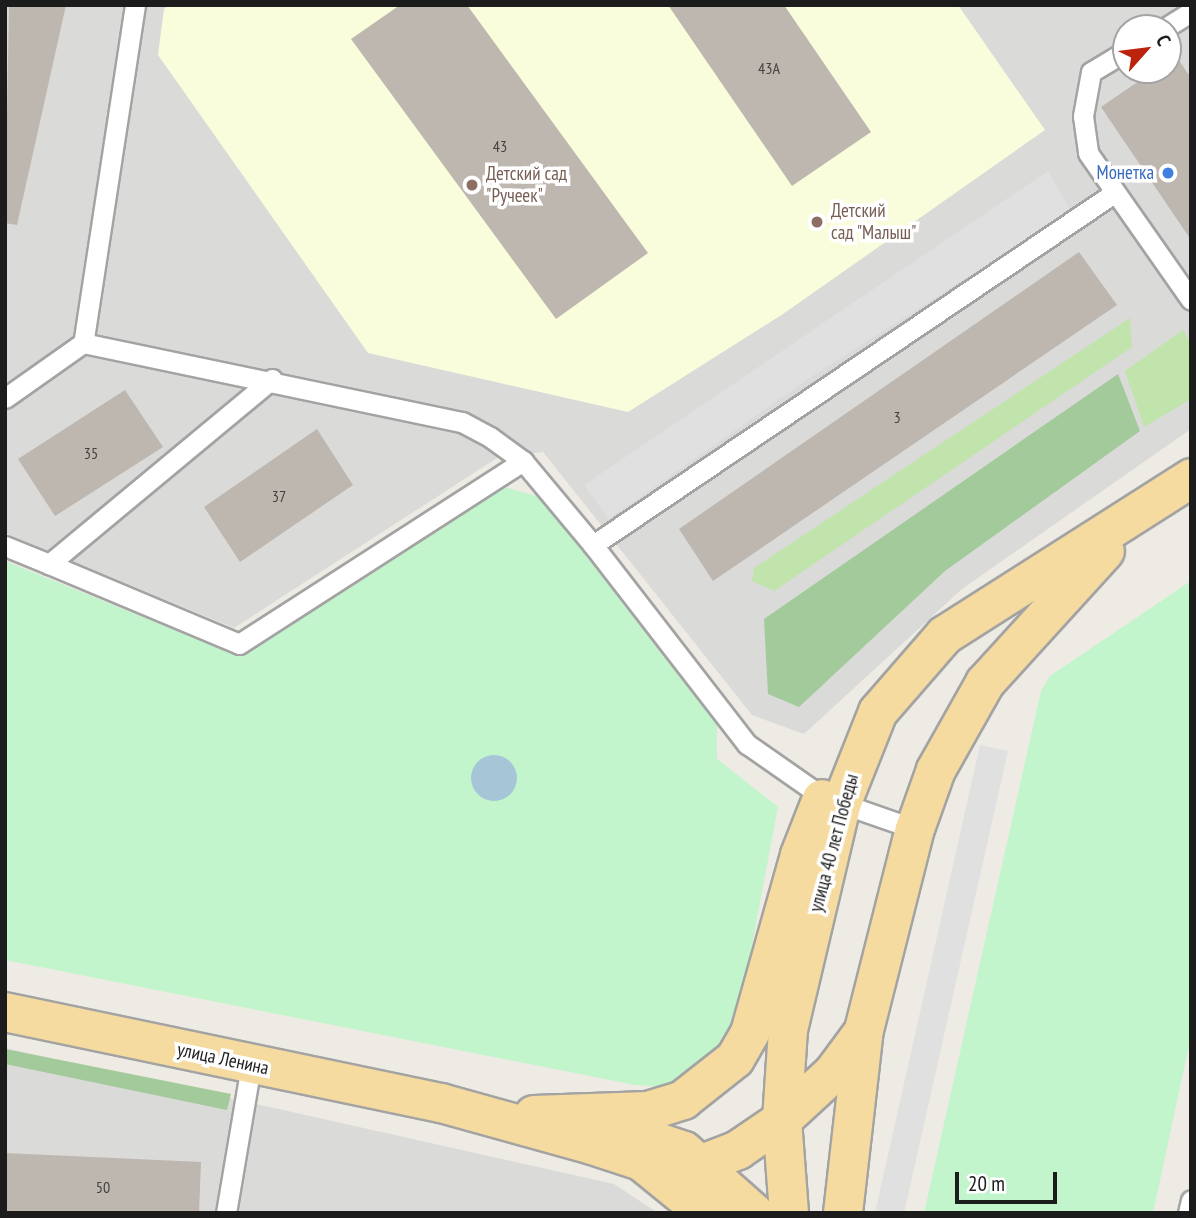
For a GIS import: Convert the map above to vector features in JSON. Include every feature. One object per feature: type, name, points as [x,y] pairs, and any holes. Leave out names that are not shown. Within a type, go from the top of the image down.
[{"type":"main road","points":[[534,1115],[648,1111],[682,1100],[735,1059],[750,1033],[800,855],[832,801],[878,712],[945,635],[1178,487]]},
{"type":"main road","points":[[843,1213],[864,1030],[915,829],[947,747],[985,683],[1081,573],[1178,487]]},
{"type":"main road","name":"улица 40 лет Победы","points":[[789,1213],[782,1120],[788,1030],[832,801]]},
{"type":"main road","name":"улица Ленина","points":[[5,1012],[441,1103],[534,1115],[644,1134],[702,1164],[754,1213]]},
{"type":"main road","points":[[641,1161],[702,1164],[738,1150],[782,1120],[834,1073],[864,1030]]},
{"type":"main road","name":"улица Ленина","points":[[441,1103],[641,1161],[705,1213]]},
{"type":"lane","points":[[5,398],[83,342],[135,5]]},
{"type":"lane","points":[[1112,59],[1091,72],[1083,116],[1088,153],[1191,300]]},
{"type":"lane","points":[[593,544],[1114,193]]},
{"type":"lane","points":[[83,342],[272,379],[462,422],[523,461],[593,544],[713,707],[771,765],[832,801],[915,829]]},
{"type":"lane","points":[[49,564],[272,379]]},
{"type":"lane","points":[[5,546],[239,644],[523,461]]},
{"type":"lane","points":[[226,1213],[251,1065]]},
{"type":"lane","points":[[1188,1213],[1191,1200]]},
{"type":"shaded area","points":[[5,5],[1191,5],[1191,429],[962,589],[804,734],[752,715],[543,452],[497,458],[234,628],[5,533]]},
{"type":"shaded area","name":"Детский сад \"Ручеек\"","points":[[169,5],[958,5],[1045,130],[783,314],[628,412],[368,353],[158,55],[164,9]]},
{"type":"shaded area","points":[[1048,171],[1071,211],[808,379],[609,519],[584,485]]},
{"type":"shaded area","points":[[980,745],[1008,751],[904,1213],[875,1213]]},
{"type":"shaded area","points":[[5,1048],[614,1184],[658,1213],[5,1213]]},
{"type":"green space","points":[[1130,318],[1132,347],[774,591],[752,581],[754,568]]},
{"type":"green space","points":[[1183,330],[1191,344],[1191,399],[1144,427],[1125,371]]},
{"type":"green space","points":[[1118,374],[1140,431],[945,571],[799,707],[768,694],[764,619]]},
{"type":"green space","points":[[496,485],[540,497],[717,725],[717,759],[778,807],[736,1029],[710,1064],[668,1087],[635,1085],[5,960],[5,561],[241,657]]},
{"type":"green space","points":[[1191,581],[1191,1036],[1153,1213],[924,1213],[1041,691],[1050,676]]},
{"type":"green space","points":[[5,1049],[231,1094],[227,1110],[5,1064]]},
{"type":"water","points":[[494,755],[510,762],[517,778],[510,794],[494,801],[478,794],[471,778],[478,762]]},
{"type":"building","points":[[9,5],[66,5],[17,225],[5,223]]},
{"type":"building","points":[[400,5],[467,5],[648,253],[556,319],[351,39]]},
{"type":"building","points":[[668,5],[784,5],[871,132],[792,186]]},
{"type":"building","name":"Монетка","points":[[1182,65],[1191,78],[1191,240],[1101,107],[1135,84],[1182,84]]},
{"type":"building","points":[[1079,252],[1117,305],[713,581],[679,529]]},
{"type":"building","points":[[125,390],[163,447],[55,516],[18,459]]},
{"type":"building","points":[[317,429],[353,485],[240,562],[204,507]]},
{"type":"building","points":[[5,1153],[201,1162],[199,1213],[5,1213]]},
{"type":"place","name":"Монетка","points":[[1168,173]]},
{"type":"place","name":"Детский сад \"Ручеек\"","points":[[472,185]]},
{"type":"place","name":"Детский сад \"Малыш\"","points":[[817,222]]}]
